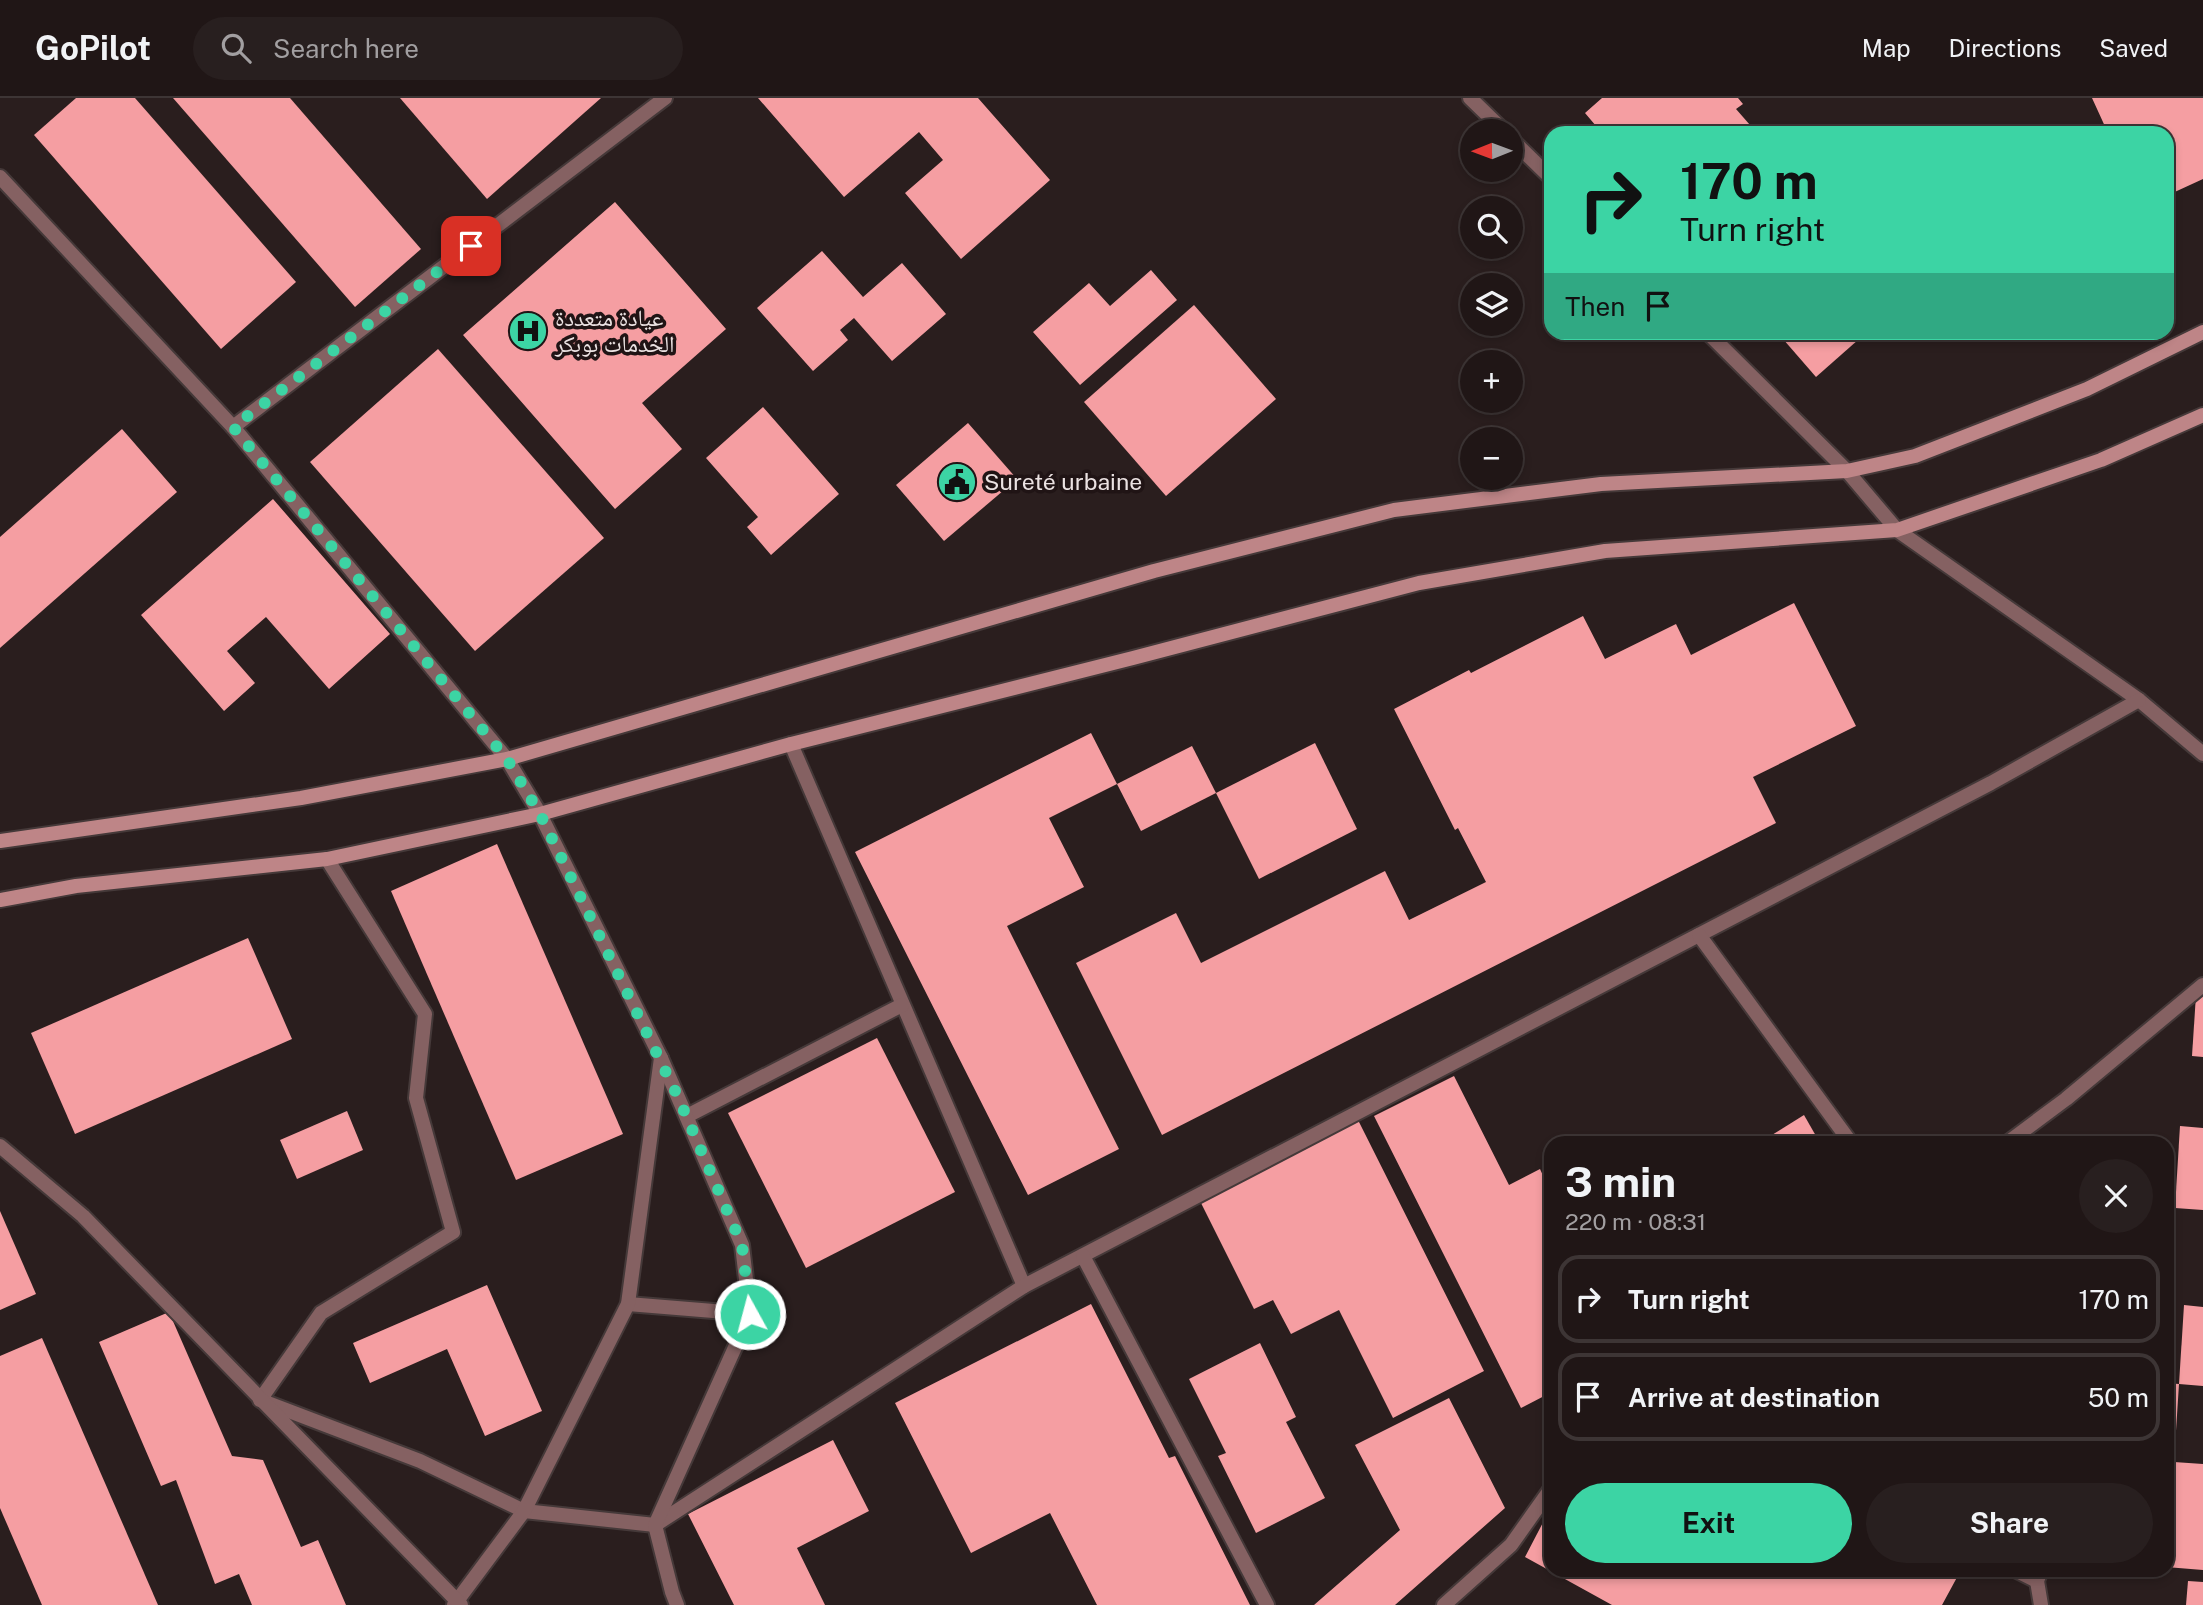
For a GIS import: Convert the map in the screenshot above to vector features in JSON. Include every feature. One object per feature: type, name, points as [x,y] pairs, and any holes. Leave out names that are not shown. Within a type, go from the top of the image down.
[{"type":"main road","points":[[0,841],[301,798],[507,759],[1154,571],[1394,510],[1601,484],[1847,471],[1915,456],[2087,389],[2203,332]]},
{"type":"main road","points":[[0,900],[76,886],[327,859],[540,814],[791,744],[1419,583],[1605,551],[1897,530],[2101,460],[2203,415]]},
{"type":"street","points":[[233,427],[665,98]]},
{"type":"street","points":[[1470,98],[1492,119]]},
{"type":"street","points":[[1523,151],[1544,171]]},
{"type":"street","points":[[0,177],[233,427],[507,759],[540,814],[661,1058],[742,1245],[750,1314],[654,1525],[677,1605]]},
{"type":"street","points":[[1715,340],[1847,471],[1897,530],[2138,701],[2203,754]]},
{"type":"street","points":[[260,1400],[420,1461],[524,1511],[654,1525],[1024,1286],[1991,783],[2138,701]]},
{"type":"street","points":[[791,744],[1024,1286]]},
{"type":"street","points":[[260,1400],[321,1313],[453,1232],[416,1098],[425,1014],[327,859]]},
{"type":"street","points":[[1699,935],[1846,1136]]},
{"type":"street","points":[[2016,1136],[2066,1099],[2203,985]]},
{"type":"street","points":[[687,1116],[902,1004]]},
{"type":"street","points":[[0,1146],[83,1216],[457,1604],[524,1511],[628,1304],[661,1058]]},
{"type":"street","points":[[1083,1256],[1267,1605]]},
{"type":"street","points":[[628,1304],[750,1314]]},
{"type":"street","points":[[1444,1605],[1511,1545],[1544,1498]]},
{"type":"street","points":[[2039,1577],[2041,1605]]},
{"type":"building","points":[[76,98],[135,98],[296,282],[221,349],[34,135]]},
{"type":"building","points":[[173,98],[290,98],[421,249],[355,307]]},
{"type":"building","points":[[400,98],[601,98],[487,199]]},
{"type":"building","points":[[758,98],[978,98],[1050,180],[961,259],[905,193],[943,160],[919,132],[844,197]]},
{"type":"building","points":[[1602,98],[1738,98],[1743,104],[1736,109],[1751,126],[1596,126],[1585,113]]},
{"type":"building","points":[[2092,98],[2203,98],[2203,179],[2174,192],[2174,126],[2105,126]]},
{"type":"building","points":[[615,202],[726,329],[642,403],[682,449],[615,509],[463,335]]},
{"type":"building","points":[[822,251],[863,297],[902,263],[946,314],[892,361],[854,318],[840,330],[848,340],[813,371],[757,308]]},
{"type":"building","points":[[1151,270],[1177,300],[1080,385],[1033,332],[1089,283],[1110,306]]},
{"type":"building","points":[[1194,305],[1276,399],[1166,496],[1084,402]]},
{"type":"building","points":[[1784,340],[1858,340],[1816,377]]},
{"type":"building","points":[[438,349],[604,538],[475,651],[310,462]]},
{"type":"building","points":[[763,407],[839,494],[771,555],[747,527],[758,517],[706,458]]},
{"type":"building","name":"Sureté urbaine","points":[[968,423],[1017,479],[944,541],[896,485]]},
{"type":"building","points":[[122,429],[177,492],[0,648],[0,537]]},
{"type":"building","points":[[273,499],[390,634],[329,689],[266,617],[227,651],[255,683],[224,711],[141,615]]},
{"type":"building","points":[[1794,603],[1856,726],[1753,777],[1776,823],[1162,1135],[1076,963],[1176,913],[1201,963],[1385,871],[1409,920],[1486,882],[1458,828],[1455,830],[1394,709],[1583,616],[1605,659],[1676,624],[1691,655]]},
{"type":"building","points":[[1091,733],[1117,784],[1049,818],[1084,887],[1007,926],[1119,1149],[1028,1195],[855,852]]},
{"type":"building","points":[[1315,743],[1357,829],[1259,879],[1216,793]]},
{"type":"building","points":[[1192,746],[1216,793],[1141,831],[1117,784]]},
{"type":"building","points":[[497,844],[623,1134],[516,1180],[391,891]]},
{"type":"building","points":[[248,938],[292,1039],[75,1134],[31,1033]]},
{"type":"building","points":[[2196,995],[2203,995],[2203,1057],[2192,1056]]},
{"type":"building","points":[[877,1038],[955,1192],[806,1268],[728,1113]]},
{"type":"building","points":[[1454,1076],[1509,1185],[1540,1169],[1544,1178],[1544,1396],[1521,1408],[1374,1116]]},
{"type":"building","points":[[347,1111],[363,1150],[297,1179],[280,1140]]},
{"type":"building","points":[[1804,1115],[1816,1136],[1770,1136]]},
{"type":"building","points":[[1357,1118],[1484,1371],[1393,1418],[1339,1310],[1291,1334],[1273,1300],[1254,1309],[1199,1199]]},
{"type":"building","points":[[2180,1126],[2203,1128],[2203,1210],[2175,1208]]},
{"type":"building","points":[[0,1211],[36,1294],[0,1310]]},
{"type":"building","points":[[487,1285],[542,1411],[485,1436],[447,1349],[370,1383],[353,1343]]},
{"type":"building","points":[[1091,1304],[1169,1458],[1175,1456],[1250,1605],[1097,1605],[1050,1513],[971,1553],[895,1403]]},
{"type":"building","points":[[2184,1305],[2203,1307],[2203,1386],[2179,1384]]},
{"type":"building","points":[[169,1312],[232,1456],[263,1460],[301,1547],[318,1540],[346,1605],[252,1605],[239,1574],[215,1584],[176,1480],[161,1486],[99,1342]]},
{"type":"building","points":[[42,1338],[158,1605],[42,1605],[0,1508],[0,1356]]},
{"type":"building","points":[[1260,1343],[1296,1417],[1286,1422],[1325,1498],[1256,1533],[1218,1456],[1226,1453],[1189,1379]]},
{"type":"building","points":[[2174,1384],[2179,1384],[2174,1462]]},
{"type":"building","points":[[1449,1398],[1505,1508],[1395,1605],[1314,1605],[1400,1530],[1355,1445]]},
{"type":"building","points":[[833,1440],[869,1511],[797,1548],[825,1605],[734,1605],[688,1514]]},
{"type":"building","points":[[2174,1462],[2203,1464],[2203,1570],[2174,1568]]},
{"type":"building","points":[[1544,1521],[1544,1567],[1525,1557]]},
{"type":"building","points":[[1561,1577],[1957,1577],[1942,1605],[1612,1605]]},
{"type":"building","points":[[2188,1581],[2203,1582],[2203,1605],[2186,1605]]},
{"type":"place","name":"عيادة متعددة الخدمات بوبكر","points":[[528,331]]},
{"type":"place","name":"Sureté urbaine","points":[[957,482]]},
{"type":"route","points":[[471,246],[233,427],[507,759],[540,814],[661,1058],[742,1245],[750,1314]]}]
